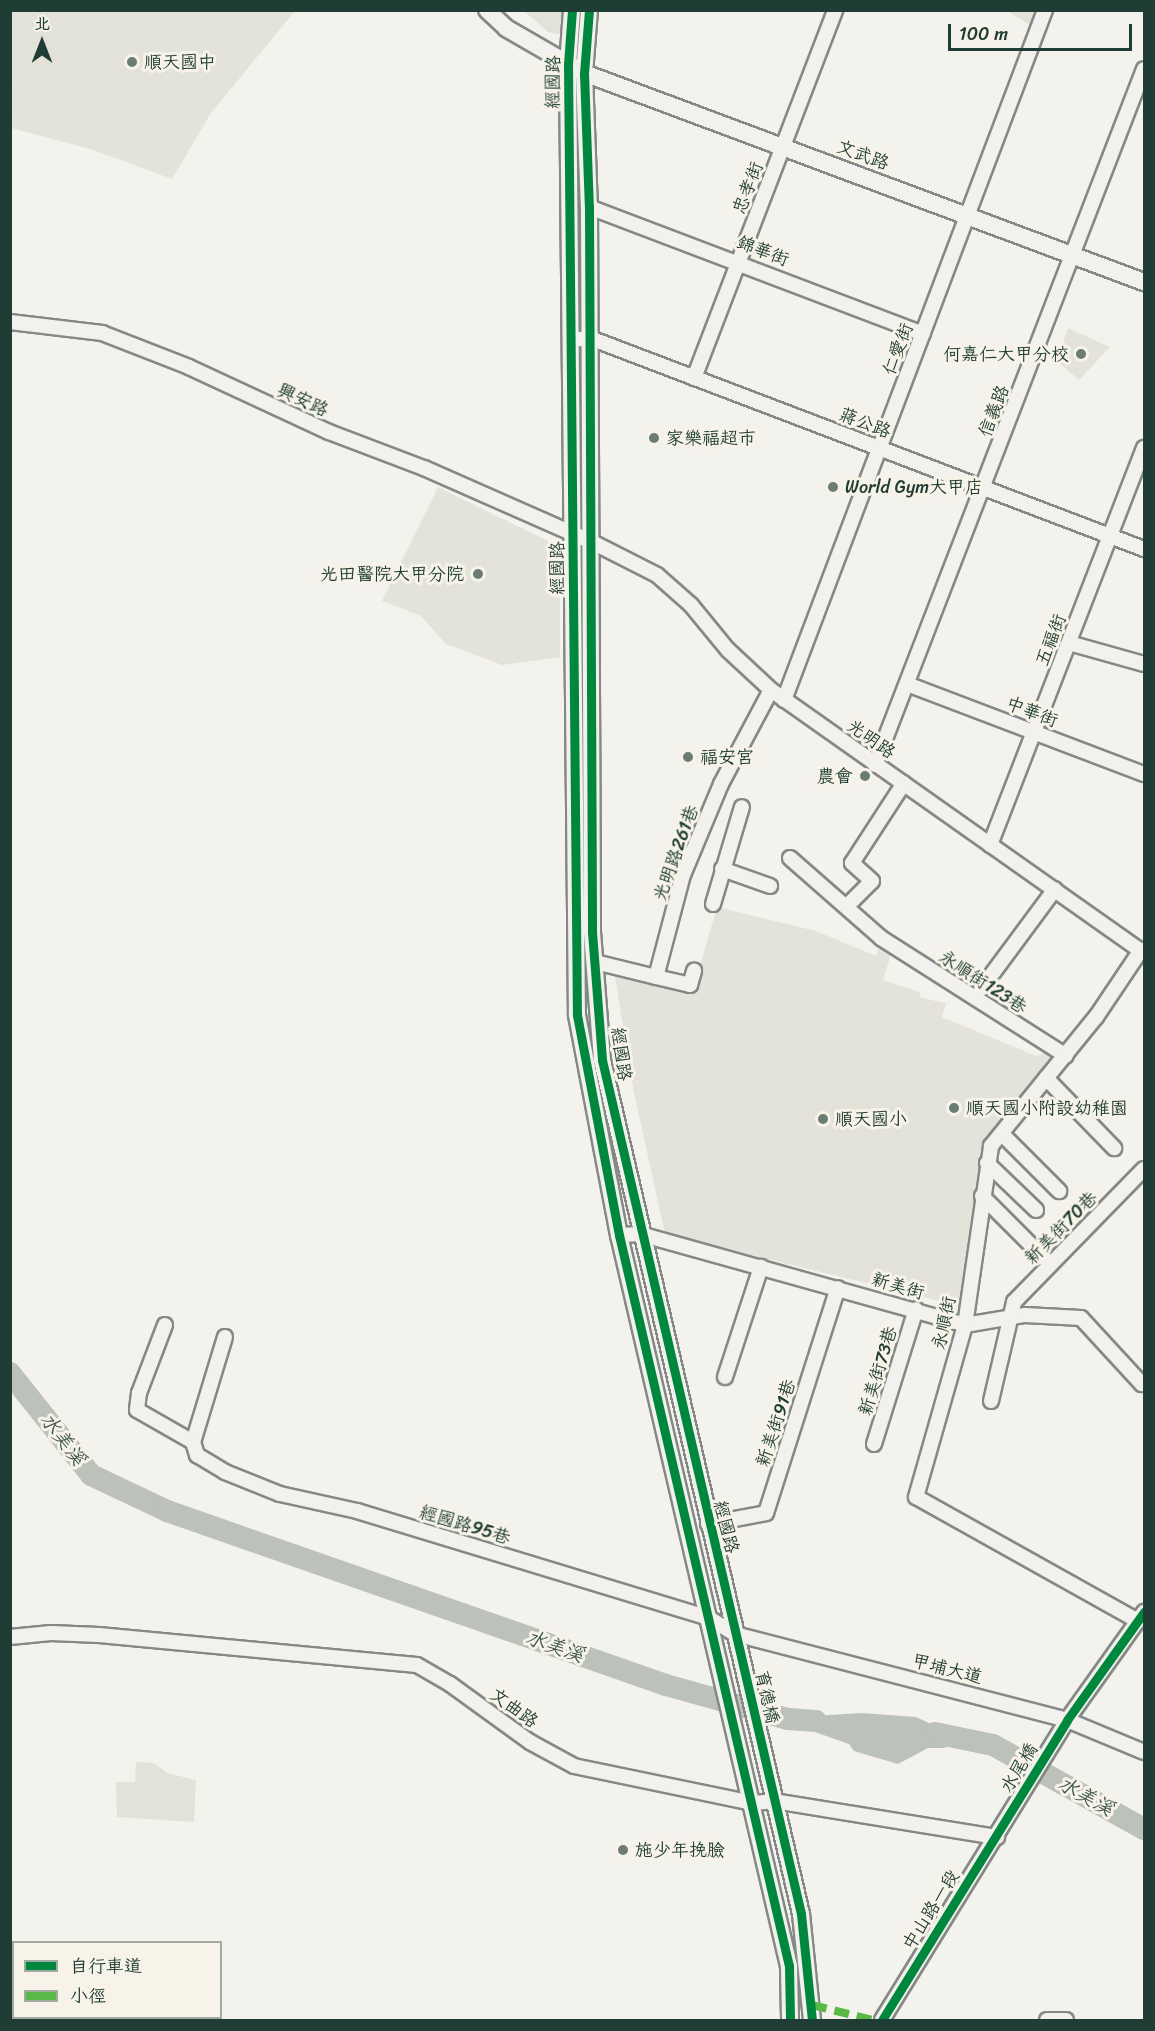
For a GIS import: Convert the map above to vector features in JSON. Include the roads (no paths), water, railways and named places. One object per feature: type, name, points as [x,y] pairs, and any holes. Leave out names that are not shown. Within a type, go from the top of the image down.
[{"type":"main road","name":"文武路","points":[[487,10],[506,28],[584,73],[1144,282]]},
{"type":"main road","name":"經國路","points":[[572,10],[568,64],[577,1015],[619,1235],[753,1803]]},
{"type":"main road","name":"經國路","points":[[589,10],[584,73],[589,207],[595,962],[602,1060],[640,1234],[741,1656]]},
{"type":"main road","name":"育德橋","points":[[741,1656],[774,1801]]},
{"type":"main road","points":[[774,1801],[801,1914],[812,2020]]},
{"type":"main road","points":[[753,1803],[789,1966],[790,2020]]},
{"type":"street","name":"忠孝街","points":[[694,378],[835,10]]},
{"type":"street","name":"仁愛街","points":[[784,700],[1045,10]]},
{"type":"street","name":"信義路","points":[[875,765],[1144,69]]},
{"type":"street","name":"錦華街","points":[[589,207],[739,261],[922,334]]},
{"type":"street","name":"興安路","points":[[10,322],[102,333],[189,367],[329,432],[424,468],[592,542]]},
{"type":"street","name":"蔣公路","points":[[571,340],[590,338],[1144,549]]},
{"type":"street","name":"五福街","points":[[990,844],[1144,448]]},
{"type":"street","name":"光明路","points":[[592,542],[657,575],[691,604],[728,650],[771,690],[1143,952]]},
{"type":"street","points":[[1069,642],[1144,664]]},
{"type":"street","name":"中華街","points":[[907,684],[1144,774]]},
{"type":"street","name":"光明路261巷","points":[[656,977],[683,875],[721,783],[771,690]]},
{"type":"street","points":[[847,906],[872,881],[852,863],[904,783]]},
{"type":"street","points":[[713,904],[742,807]]},
{"type":"street","name":"永順街123巷","points":[[790,858],[881,938],[1066,1056]]},
{"type":"street","points":[[722,869],[770,886]]},
{"type":"street","points":[[981,989],[1055,889]]},
{"type":"street","name":"永順街","points":[[1141,1617],[916,1497],[965,1325],[991,1146],[1066,1056],[1143,952]]},
{"type":"street","points":[[595,962],[690,985],[694,971]]},
{"type":"street","points":[[1046,1078],[1114,1148]]},
{"type":"street","points":[[1002,1134],[1059,1191]]},
{"type":"street","points":[[987,1163],[1036,1210]]},
{"type":"street","name":"新美街70巷","points":[[991,1401],[1013,1317],[1014,1302],[1144,1169]]},
{"type":"street","points":[[982,1196],[1050,1264]]},
{"type":"street","name":"新美街","points":[[619,1235],[640,1234],[965,1325],[1013,1317],[1080,1318],[1144,1382]]},
{"type":"street","points":[[725,1377],[761,1267]]},
{"type":"street","name":"新美街91巷","points":[[708,1524],[766,1513],[838,1288]]},
{"type":"street","name":"新美街73巷","points":[[874,1444],[916,1310]]},
{"type":"street","name":"經國路95巷","points":[[165,1325],[139,1393],[137,1410],[193,1442],[197,1455],[225,1472],[280,1494],[357,1511],[709,1618],[735,1634]]},
{"type":"street","points":[[193,1442],[225,1337]]},
{"type":"street","points":[[1067,1720],[1141,1617]]},
{"type":"street","name":"文曲路","points":[[10,1637],[51,1633],[99,1635],[417,1665],[450,1684],[530,1742],[574,1766],[753,1803],[774,1801],[997,1837]]},
{"type":"street","name":"甲埔大道","points":[[735,1634],[1067,1720],[1144,1752]]},
{"type":"street","name":"水尾橋","points":[[1008,1818],[1067,1720]]},
{"type":"street","name":"中山路一段","points":[[882,2020],[1008,1818]]},
{"type":"street","points":[[1047,2020],[1066,2020]]},
{"type":"waterway","name":"水美溪","points":[[10,1373],[91,1475],[167,1511],[666,1685],[788,1719],[816,1721]]},
{"type":"waterway","name":"水美溪","points":[[935,1733],[993,1745],[1144,1829]]},
{"type":"place","name":"順天國中","points":[[132,62]]},
{"type":"place","name":"何嘉仁大甲分校","points":[[1081,354]]},
{"type":"place","name":"家樂福超市","points":[[654,438]]},
{"type":"place","name":"World Gym大甲店","points":[[833,487]]},
{"type":"place","name":"光田醫院大甲分院","points":[[478,574]]},
{"type":"place","name":"福安宮","points":[[688,757]]},
{"type":"place","name":"農會","points":[[865,776]]},
{"type":"place","name":"順天國小附設幼稚園","points":[[954,1108]]},
{"type":"place","name":"順天國小","points":[[823,1119]]},
{"type":"place","name":"施少年挽臉","points":[[623,1850]]}]
